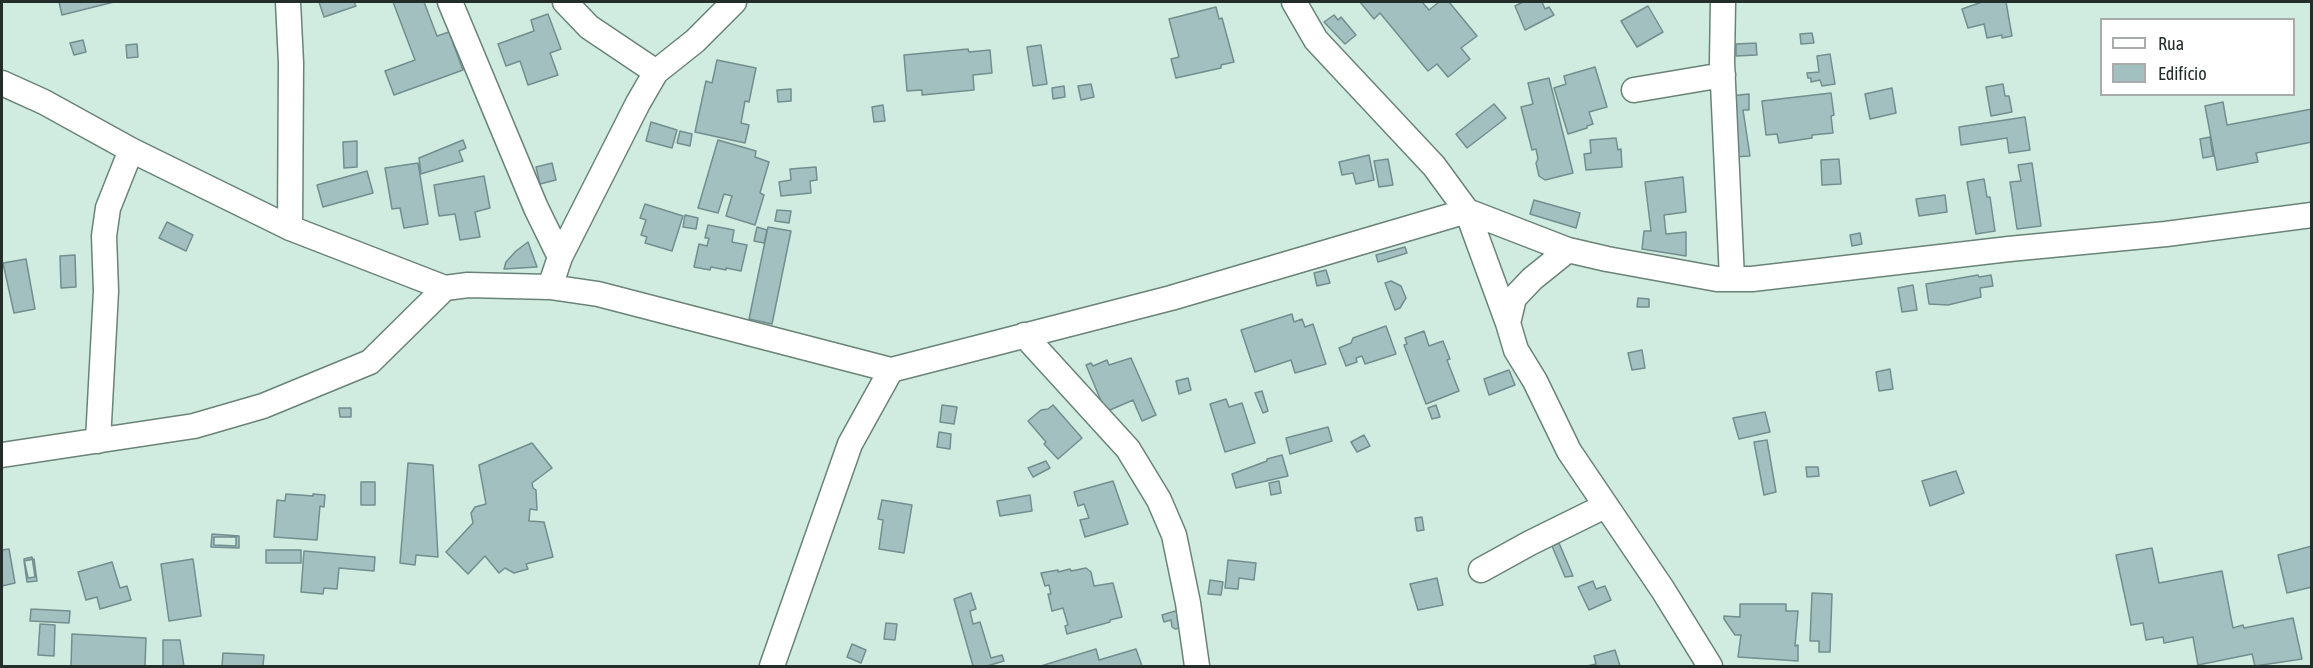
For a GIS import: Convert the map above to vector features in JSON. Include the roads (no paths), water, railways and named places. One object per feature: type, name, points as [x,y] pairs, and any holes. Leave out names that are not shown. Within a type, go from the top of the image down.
[{"type":"street","points":[[288,2],[291,63],[290,228]]},
{"type":"street","points":[[450,2],[536,208],[560,257]]},
{"type":"street","points":[[565,2],[589,27],[656,72]]},
{"type":"street","points":[[550,287],[560,257],[656,72],[694,41],[734,2]]},
{"type":"street","points":[[1294,2],[1316,40],[1434,166],[1467,211],[1516,350],[1535,381],[1569,451],[1663,590],[1710,666]]},
{"type":"street","points":[[1723,2],[1723,75],[1732,279]]},
{"type":"street","points":[[1634,90],[1723,75]]},
{"type":"street","points":[[2,82],[44,102],[131,150],[290,228],[445,288],[468,285],[550,287],[598,294],[891,370],[1171,298],[1467,211],[1568,250],[1717,279],[1752,279],[1864,268],[2312,215]]},
{"type":"street","points":[[98,441],[106,291],[104,236],[108,207],[131,150]]},
{"type":"street","points":[[1508,323],[1514,298],[1532,279],[1568,250]]},
{"type":"street","points":[[2,455],[195,426],[263,406],[370,362],[445,288]]},
{"type":"street","points":[[1024,336],[1128,449],[1159,500],[1174,535],[1188,603],[1197,666]]},
{"type":"street","points":[[772,666],[850,444],[891,370]]},
{"type":"street","points":[[1481,570],[1605,506]]}]
